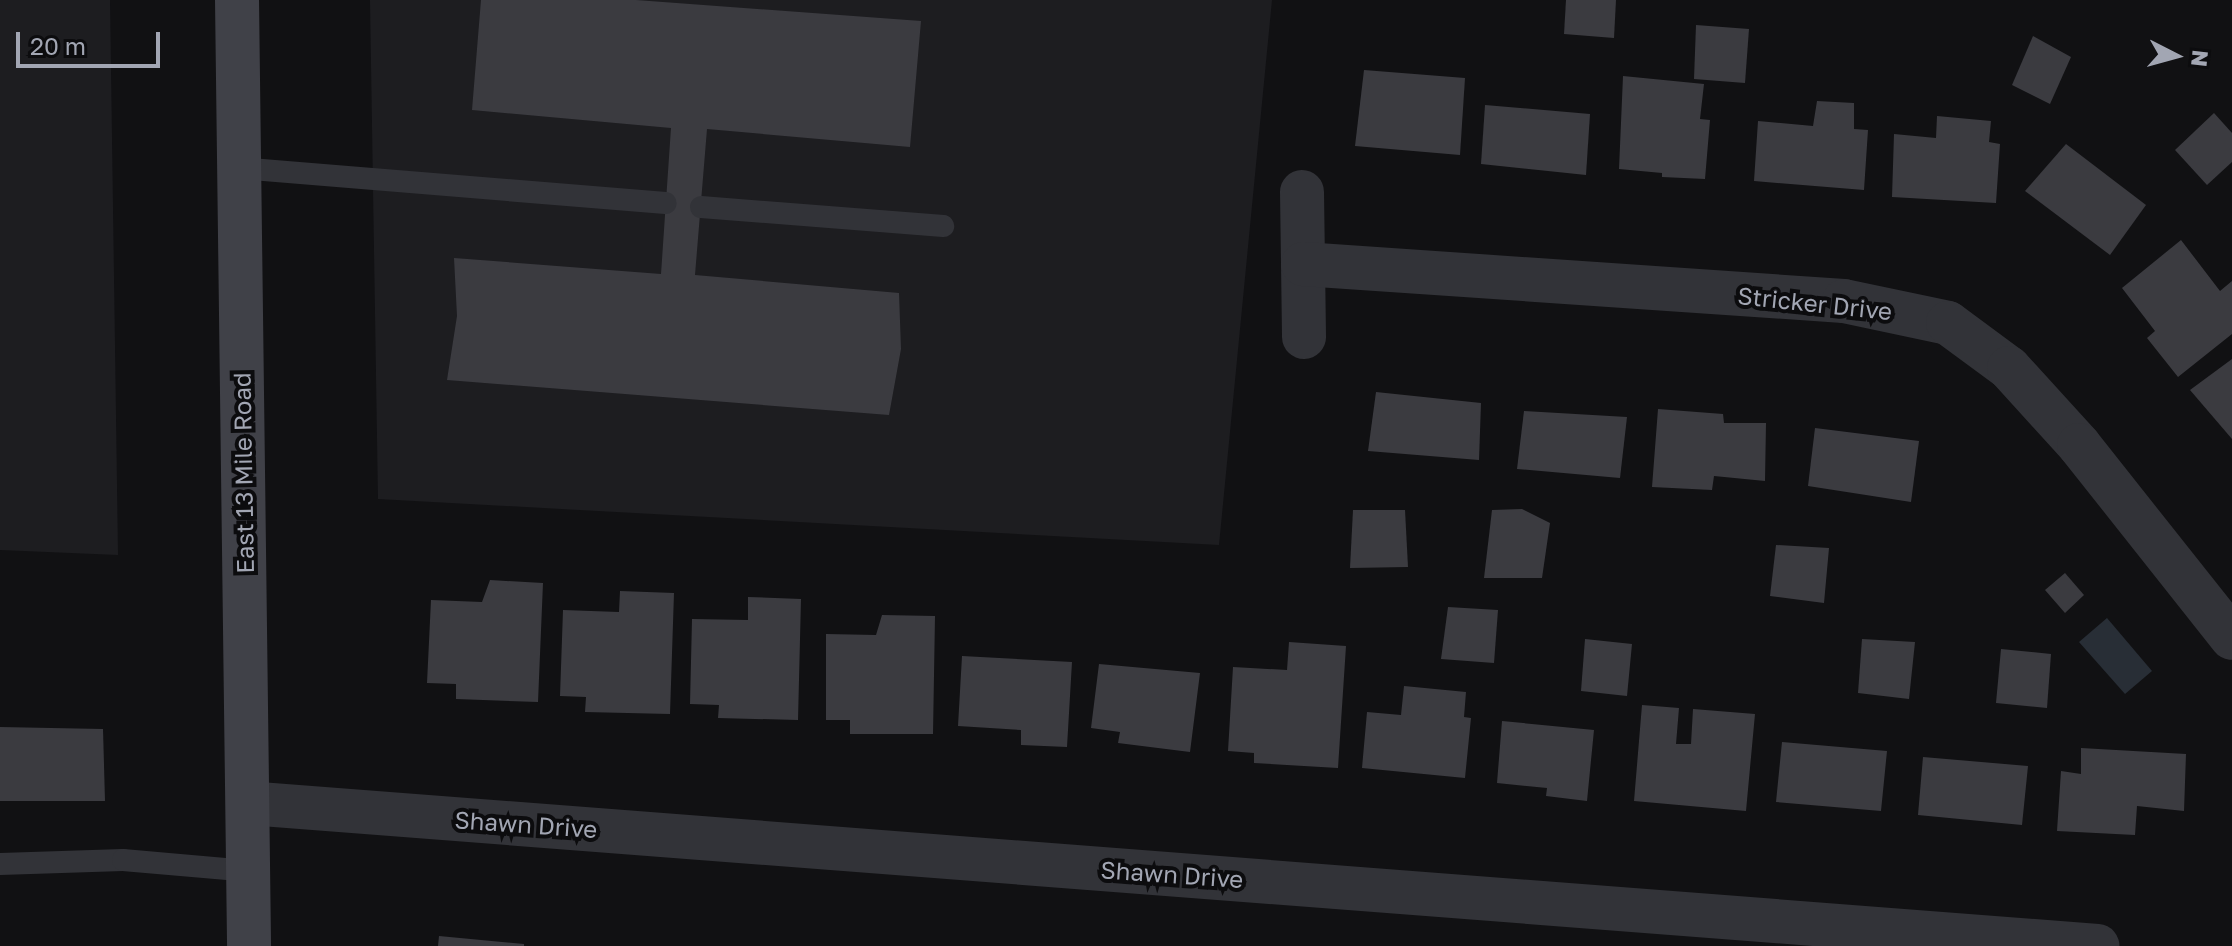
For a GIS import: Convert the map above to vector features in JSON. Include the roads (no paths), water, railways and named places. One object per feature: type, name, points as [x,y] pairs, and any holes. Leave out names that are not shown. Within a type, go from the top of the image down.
[{"type":"main road","name":"East 13 Mile Road","points":[[237,0],[249,946]]},
{"type":"street","points":[[1302,192],[1304,337]]},
{"type":"street","name":"Stricker Drive","points":[[1303,264],[1844,301],[1948,323],[2009,368],[2079,445],[2232,638]]},
{"type":"street","name":"Shawn Drive","points":[[248,803],[2097,946]]},
{"type":"lane","points":[[239,168],[666,203]]},
{"type":"lane","points":[[701,207],[943,226]]},
{"type":"lane","points":[[0,864],[123,860],[248,871]]}]
